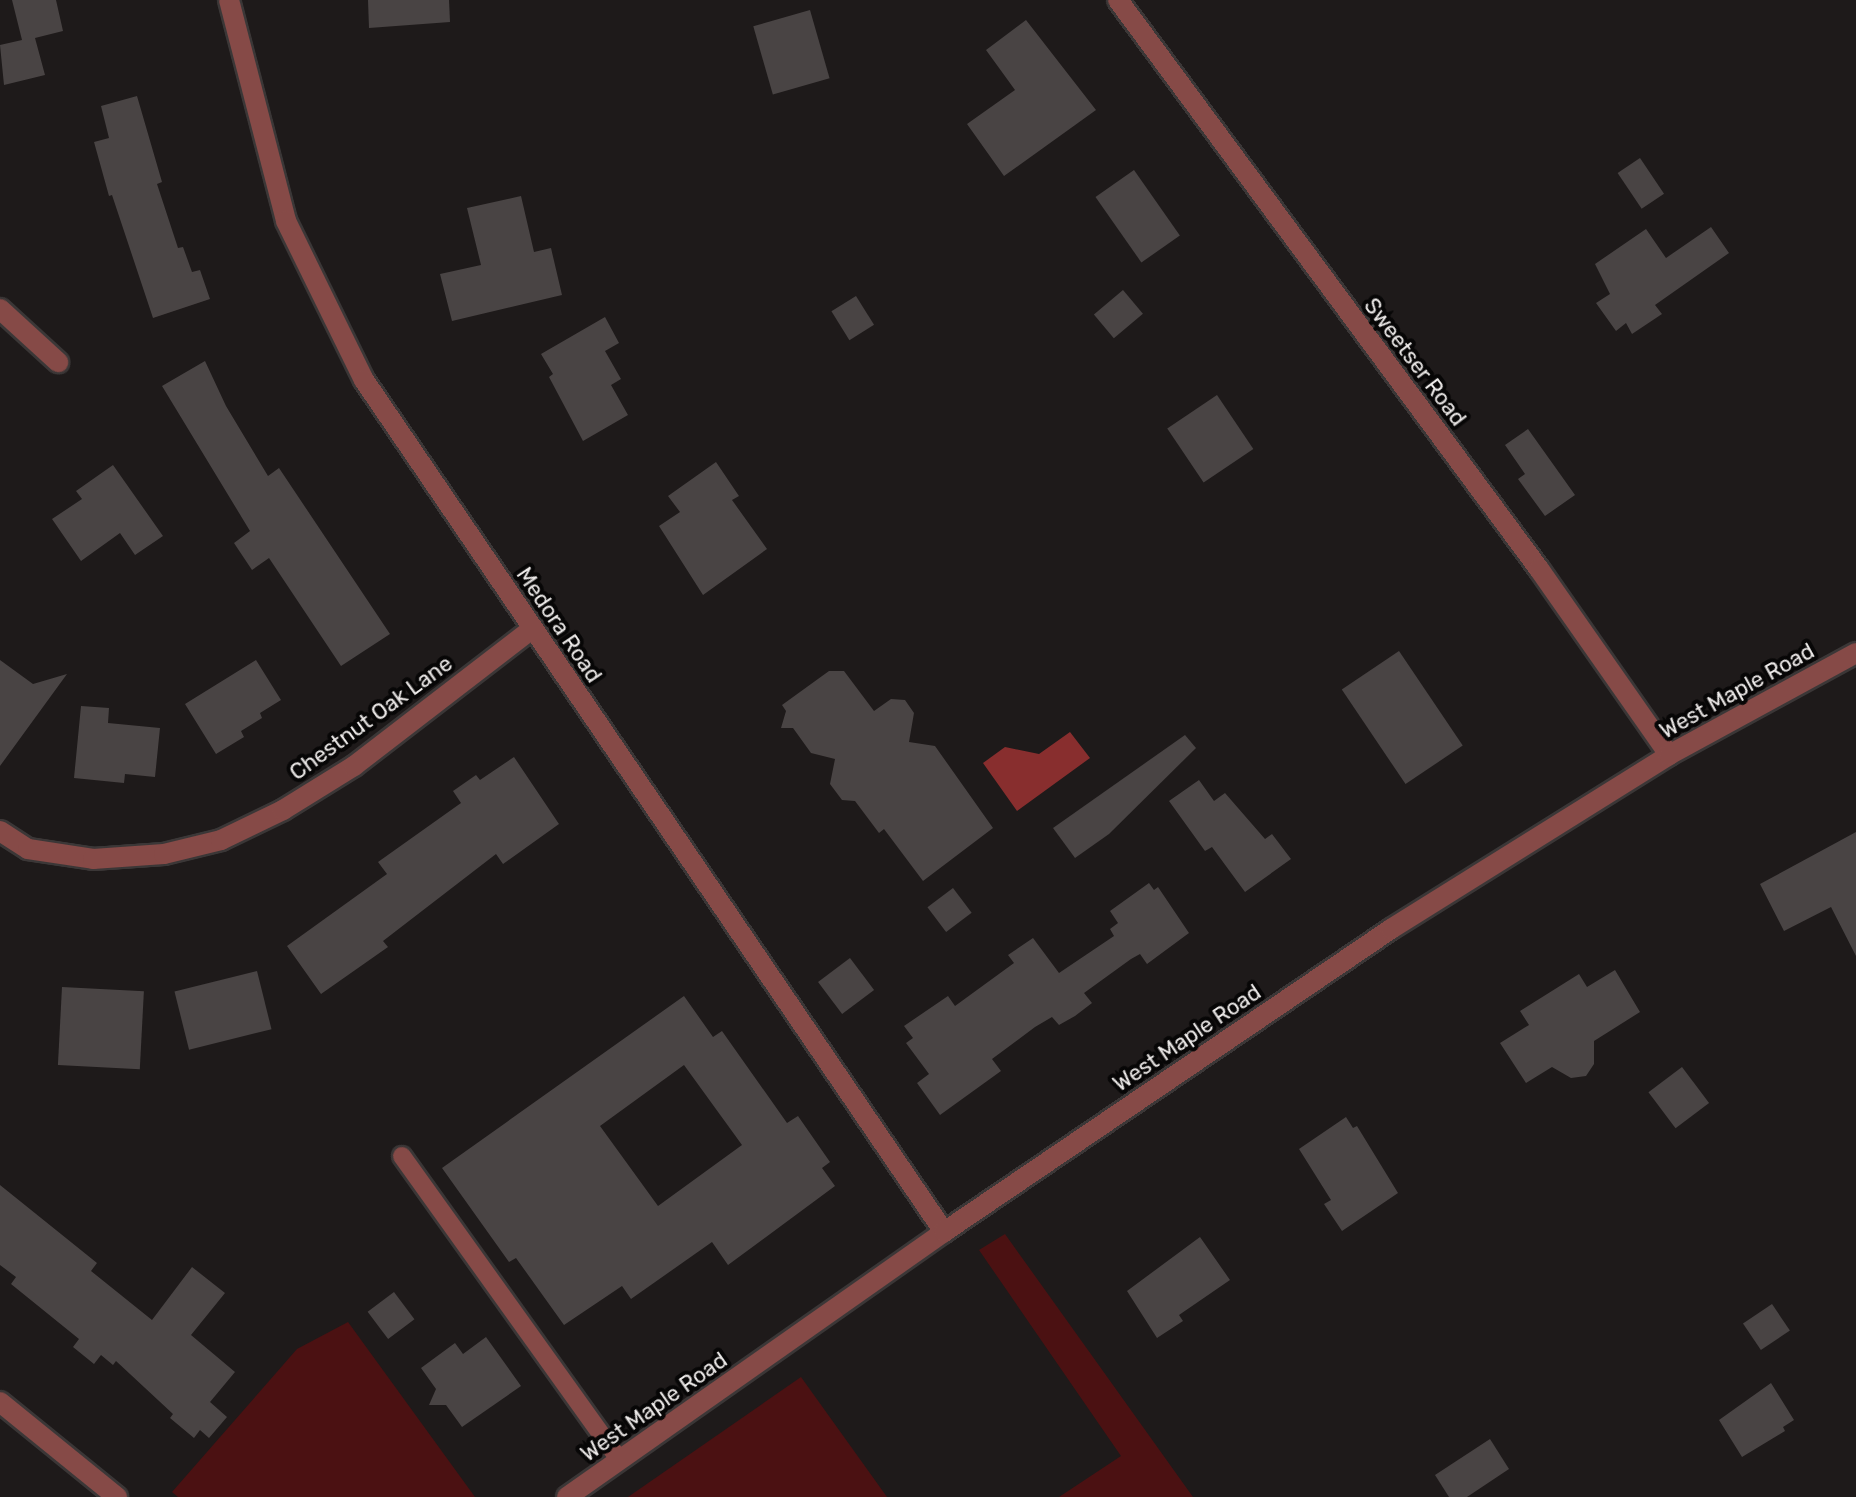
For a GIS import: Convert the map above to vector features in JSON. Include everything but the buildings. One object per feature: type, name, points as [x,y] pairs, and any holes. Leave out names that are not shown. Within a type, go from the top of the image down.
[{"type":"street","name":"Medora Road","points":[[229,0],[286,221],[305,266],[364,380],[944,1232]]},
{"type":"street","name":"Sweetser Road","points":[[1118,0],[1539,569],[1669,755]]},
{"type":"street","points":[[0,309],[58,362]]},
{"type":"street","name":"Chestnut Oak Lane","points":[[0,831],[28,849],[93,859],[164,854],[221,840],[283,810],[354,766],[532,629]]},
{"type":"street","name":"West Maple Road","points":[[567,1497],[944,1232],[1391,929],[1669,755],[1856,653]]},
{"type":"street","points":[[0,1402],[117,1497]]},
{"type":"lane","points":[[402,1156],[620,1460]]},
{"type":"shaded area","points":[[1070,732],[1090,758],[1017,811],[983,763],[1005,747],[1039,754]]},
{"type":"shaded area","points":[[1005,1234],[1193,1497],[1059,1497],[1121,1456],[979,1250]]},
{"type":"shaded area","points":[[348,1322],[475,1497],[178,1497],[172,1492],[297,1349]]},
{"type":"shaded area","points":[[801,1377],[887,1497],[628,1497]]}]
